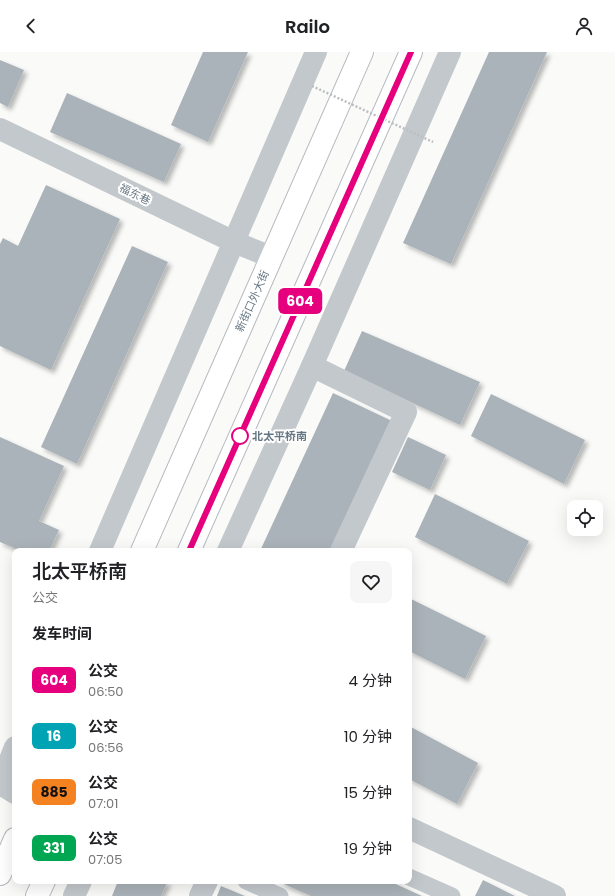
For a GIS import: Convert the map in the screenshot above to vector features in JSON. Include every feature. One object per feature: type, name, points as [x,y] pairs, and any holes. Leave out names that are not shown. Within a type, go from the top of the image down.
[{"type":"main road","name":"新街口外大街","points":[[143,548],[362,52]]},
{"type":"main road","points":[[190,548],[411,52]]},
{"type":"main road","points":[[0,874],[12,846]]},
{"type":"main road","points":[[37,896],[43,884]]},
{"type":"street","points":[[101,548],[316,52]]},
{"type":"street","points":[[229,548],[312,366],[450,52]]},
{"type":"street","name":"福东巷","points":[[0,129],[234,242],[271,257]]},
{"type":"street","points":[[312,366],[406,412],[342,548]]},
{"type":"street","points":[[12,754],[0,784],[12,790]]},
{"type":"street","points":[[412,829],[556,896]]},
{"type":"street","points":[[412,877],[452,896]]},
{"type":"street","points":[[74,896],[80,884]]},
{"type":"street","points":[[200,896],[206,884]]},
{"type":"street","points":[[253,884],[280,896]]},
{"type":"path","points":[[312,86],[433,142]]},
{"type":"building","points":[[203,52],[248,52],[208,142],[171,125]]},
{"type":"building","points":[[489,52],[547,52],[451,264],[403,243]]},
{"type":"building","points":[[0,60],[24,70],[8,107],[0,103]]},
{"type":"building","points":[[67,93],[181,144],[164,182],[50,132]]},
{"type":"building","points":[[46,185],[120,219],[51,370],[0,346],[0,244],[3,238],[18,246]]},
{"type":"building","points":[[132,246],[168,262],[77,464],[41,447]]},
{"type":"building","points":[[362,331],[480,382],[460,425],[344,371]]},
{"type":"building","points":[[333,393],[392,421],[332,548],[261,548]]},
{"type":"building","points":[[491,394],[585,440],[564,484],[471,436]]},
{"type":"building","points":[[0,437],[64,466],[39,521],[59,530],[50,548],[14,548],[0,542]]},
{"type":"building","points":[[408,437],[446,455],[430,490],[392,472]]},
{"type":"building","points":[[435,494],[529,541],[507,584],[415,537]]},
{"type":"building","points":[[412,599],[486,636],[465,679],[412,652]]},
{"type":"building","points":[[412,728],[478,763],[457,804],[412,781]]},
{"type":"building","points":[[483,880],[515,896],[475,896]]},
{"type":"building","points":[[117,884],[167,884],[161,896],[112,896]]},
{"type":"building","points":[[284,884],[396,884],[422,896],[311,896]]},
{"type":"building","points":[[221,886],[245,896],[217,896]]},
{"type":"bus line","name":"604","points":[[190,548],[411,52]]},
{"type":"place","name":"北太平桥南","points":[[240,436]]}]
